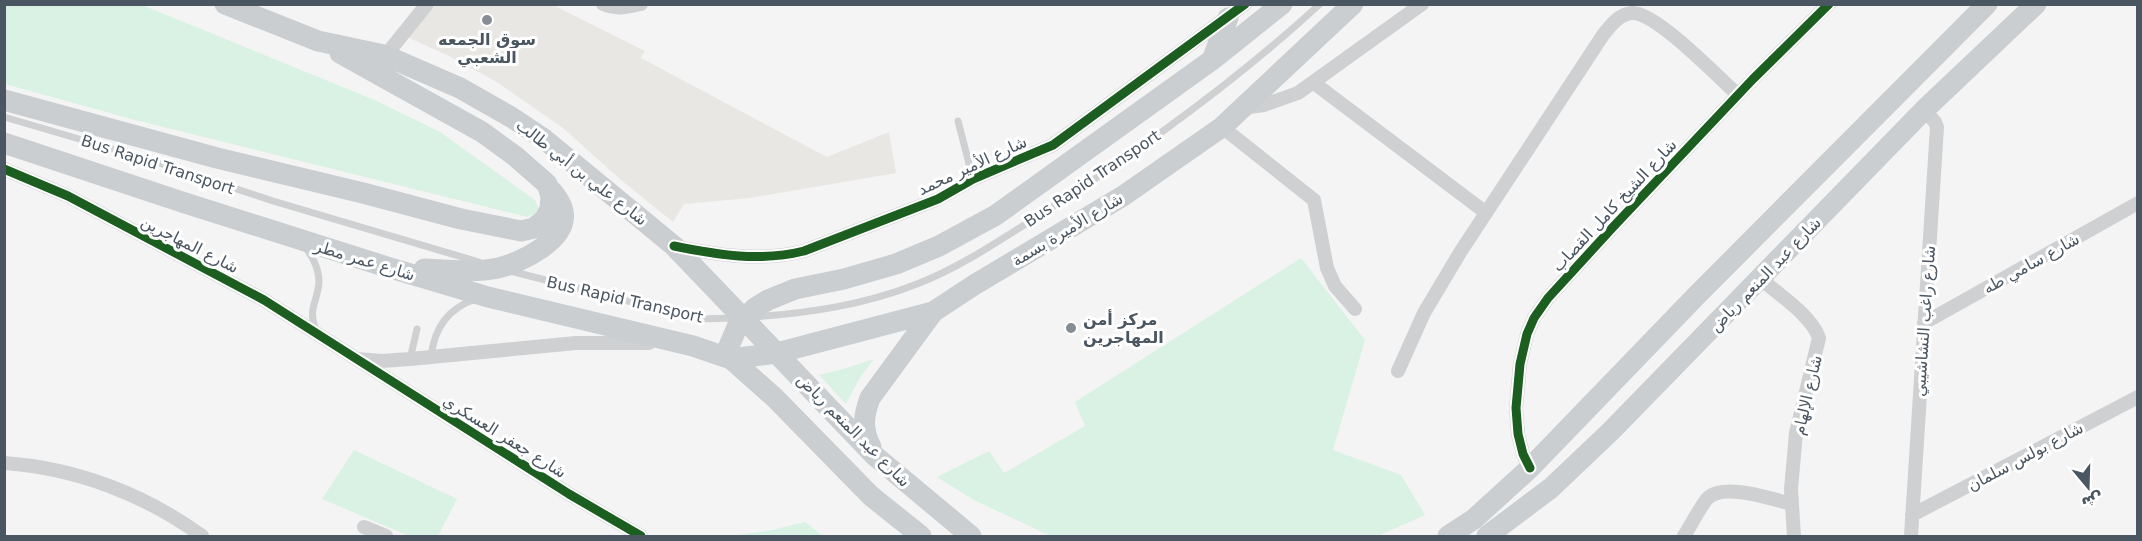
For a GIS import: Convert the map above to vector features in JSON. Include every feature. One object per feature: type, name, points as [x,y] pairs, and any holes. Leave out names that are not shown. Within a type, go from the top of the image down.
[{"type":"main road","points":[[225,4],[380,64],[515,156],[547,184],[563,211],[563,220],[557,234],[541,249],[524,259],[497,268],[453,271],[387,267]]},
{"type":"main road","points":[[730,349],[743,318],[781,293],[844,279],[896,264],[939,246],[996,215],[1212,60],[1282,4]]},
{"type":"main road","name":"شارع الأميرة بسمة","points":[[730,349],[777,353],[933,312],[1124,196],[1222,127],[1353,4]]},
{"type":"main road","name":"شارع عبد المنعم رياض","points":[[1448,537],[1474,519],[1530,468],[1698,294],[1987,4]]},
{"type":"main road","name":"شارع عبد المنعم رياض","points":[[1487,537],[1551,488],[1611,430],[1924,110],[2036,4]]},
{"type":"main road","points":[[1212,60],[1228,18]]},
{"type":"main road","name":"شارع علي بن أبي طالب","points":[[380,64],[460,88],[544,139],[674,246],[743,318]]},
{"type":"main road","points":[[4,100],[174,147],[461,219],[521,231],[534,228],[544,220],[550,209],[551,196],[547,184]]},
{"type":"main road","name":"شارع عمر مطر","points":[[4,143],[387,267],[488,297],[693,346],[730,349]]},
{"type":"main road","points":[[875,456],[863,425],[867,406],[885,376],[933,312]]},
{"type":"main road","name":"شارع عبد المنعم رياض","points":[[743,318],[875,456],[971,537]]},
{"type":"main road","name":"شارع عبد المنعم رياض","points":[[730,349],[871,496],[921,537]]},
{"type":"street","points":[[380,64],[427,4]]},
{"type":"street","points":[[603,4],[611,8],[642,4]]},
{"type":"street","name":"شارع الأمير محمد","points":[[674,246],[727,256],[766,258],[787,255],[804,251],[938,199],[973,179],[1053,145],[1245,4]]},
{"type":"street","points":[[1242,108],[1277,102],[1298,93],[1422,4]]},
{"type":"street","name":"شارع الشيخ كامل القصاب","points":[[1530,468],[1523,454],[1518,434],[1516,408],[1520,364],[1533,318],[1548,298],[1614,226],[1828,4]]},
{"type":"street","points":[[1398,372],[1424,313],[1485,212],[1603,35],[1617,19],[1627,14],[1641,14],[1658,24],[1738,95]]},
{"type":"street","points":[[1314,83],[1485,212]]},
{"type":"street","name":"شارع راغب النشاشيبي","points":[[1911,537],[1937,127],[1924,110]]},
{"type":"street","points":[[1222,127],[1314,200],[1327,268],[1335,286],[1355,309]]},
{"type":"street","name":"شارع المهاجرين","points":[[4,169],[68,196],[183,259],[239,286],[355,358],[410,359],[576,343],[676,342]]},
{"type":"street","name":"شارع سامي طه","points":[[1924,323],[2138,203]]},
{"type":"street","name":"شارع الإلهام","points":[[1761,279],[1808,320],[1816,329],[1819,338],[1796,433],[1791,489],[1794,537]]},
{"type":"street","name":"شارع جعفر العسكري","points":[[355,358],[641,537]]},
{"type":"street","name":"شارع بولس سلمان","points":[[1912,515],[2138,397]]},
{"type":"street","points":[[4,463],[80,475],[100,482],[159,509],[181,521],[202,537]]},
{"type":"street","points":[[1684,537],[1707,498],[1716,493],[1728,490],[1792,504]]},
{"type":"street","points":[[364,526],[386,537]]},
{"type":"lane","name":"Bus Rapid Transport","points":[[4,117],[497,268],[699,319],[743,318],[800,313],[855,304],[918,284],[974,256],[1094,180],[1197,106],[1296,27],[1320,4]]},
{"type":"lane","points":[[958,122],[973,179]]},
{"type":"lane","points":[[297,238],[311,255],[318,276],[319,284],[312,314],[318,334]]},
{"type":"lane","points":[[431,357],[436,333],[449,315],[467,302],[488,297]]},
{"type":"lane","points":[[410,359],[417,328]]},
{"type":"shaded area","points":[[435,5],[553,5],[645,51],[641,58],[827,157],[889,132],[896,173],[750,198],[684,204],[673,222],[621,180],[563,128],[495,81],[407,37]]},
{"type":"green space","points":[[5,4],[142,5],[377,101],[440,132],[535,200],[538,208],[535,214],[527,217],[135,120],[5,84]]},
{"type":"green space","points":[[1301,258],[1365,340],[1333,450],[1401,475],[1425,515],[1378,536],[1050,536],[972,499],[937,477],[989,451],[1004,473],[1085,426],[1075,402]]},
{"type":"green space","points":[[874,359],[859,379],[846,404],[819,375],[847,368]]},
{"type":"green space","points":[[354,450],[457,499],[438,536],[409,536],[322,499]]},
{"type":"green space","points":[[805,522],[823,536],[730,536],[772,530]]},
{"type":"cycle path","points":[[674,246],[739,256],[788,254],[804,251],[938,199],[973,179],[1053,145],[1245,4]]},
{"type":"cycle path","points":[[1530,468],[1523,454],[1518,434],[1516,408],[1520,364],[1527,334],[1534,318],[1548,298],[1614,226],[1753,79],[1829,4]]},
{"type":"cycle path","points":[[4,169],[68,196],[264,300],[569,494],[641,536]]},
{"type":"place","name":"سوق الجمعه الشعبي","points":[[487,20]]},
{"type":"place","name":"مركز أمن المهاجرين","points":[[1071,328]]}]
